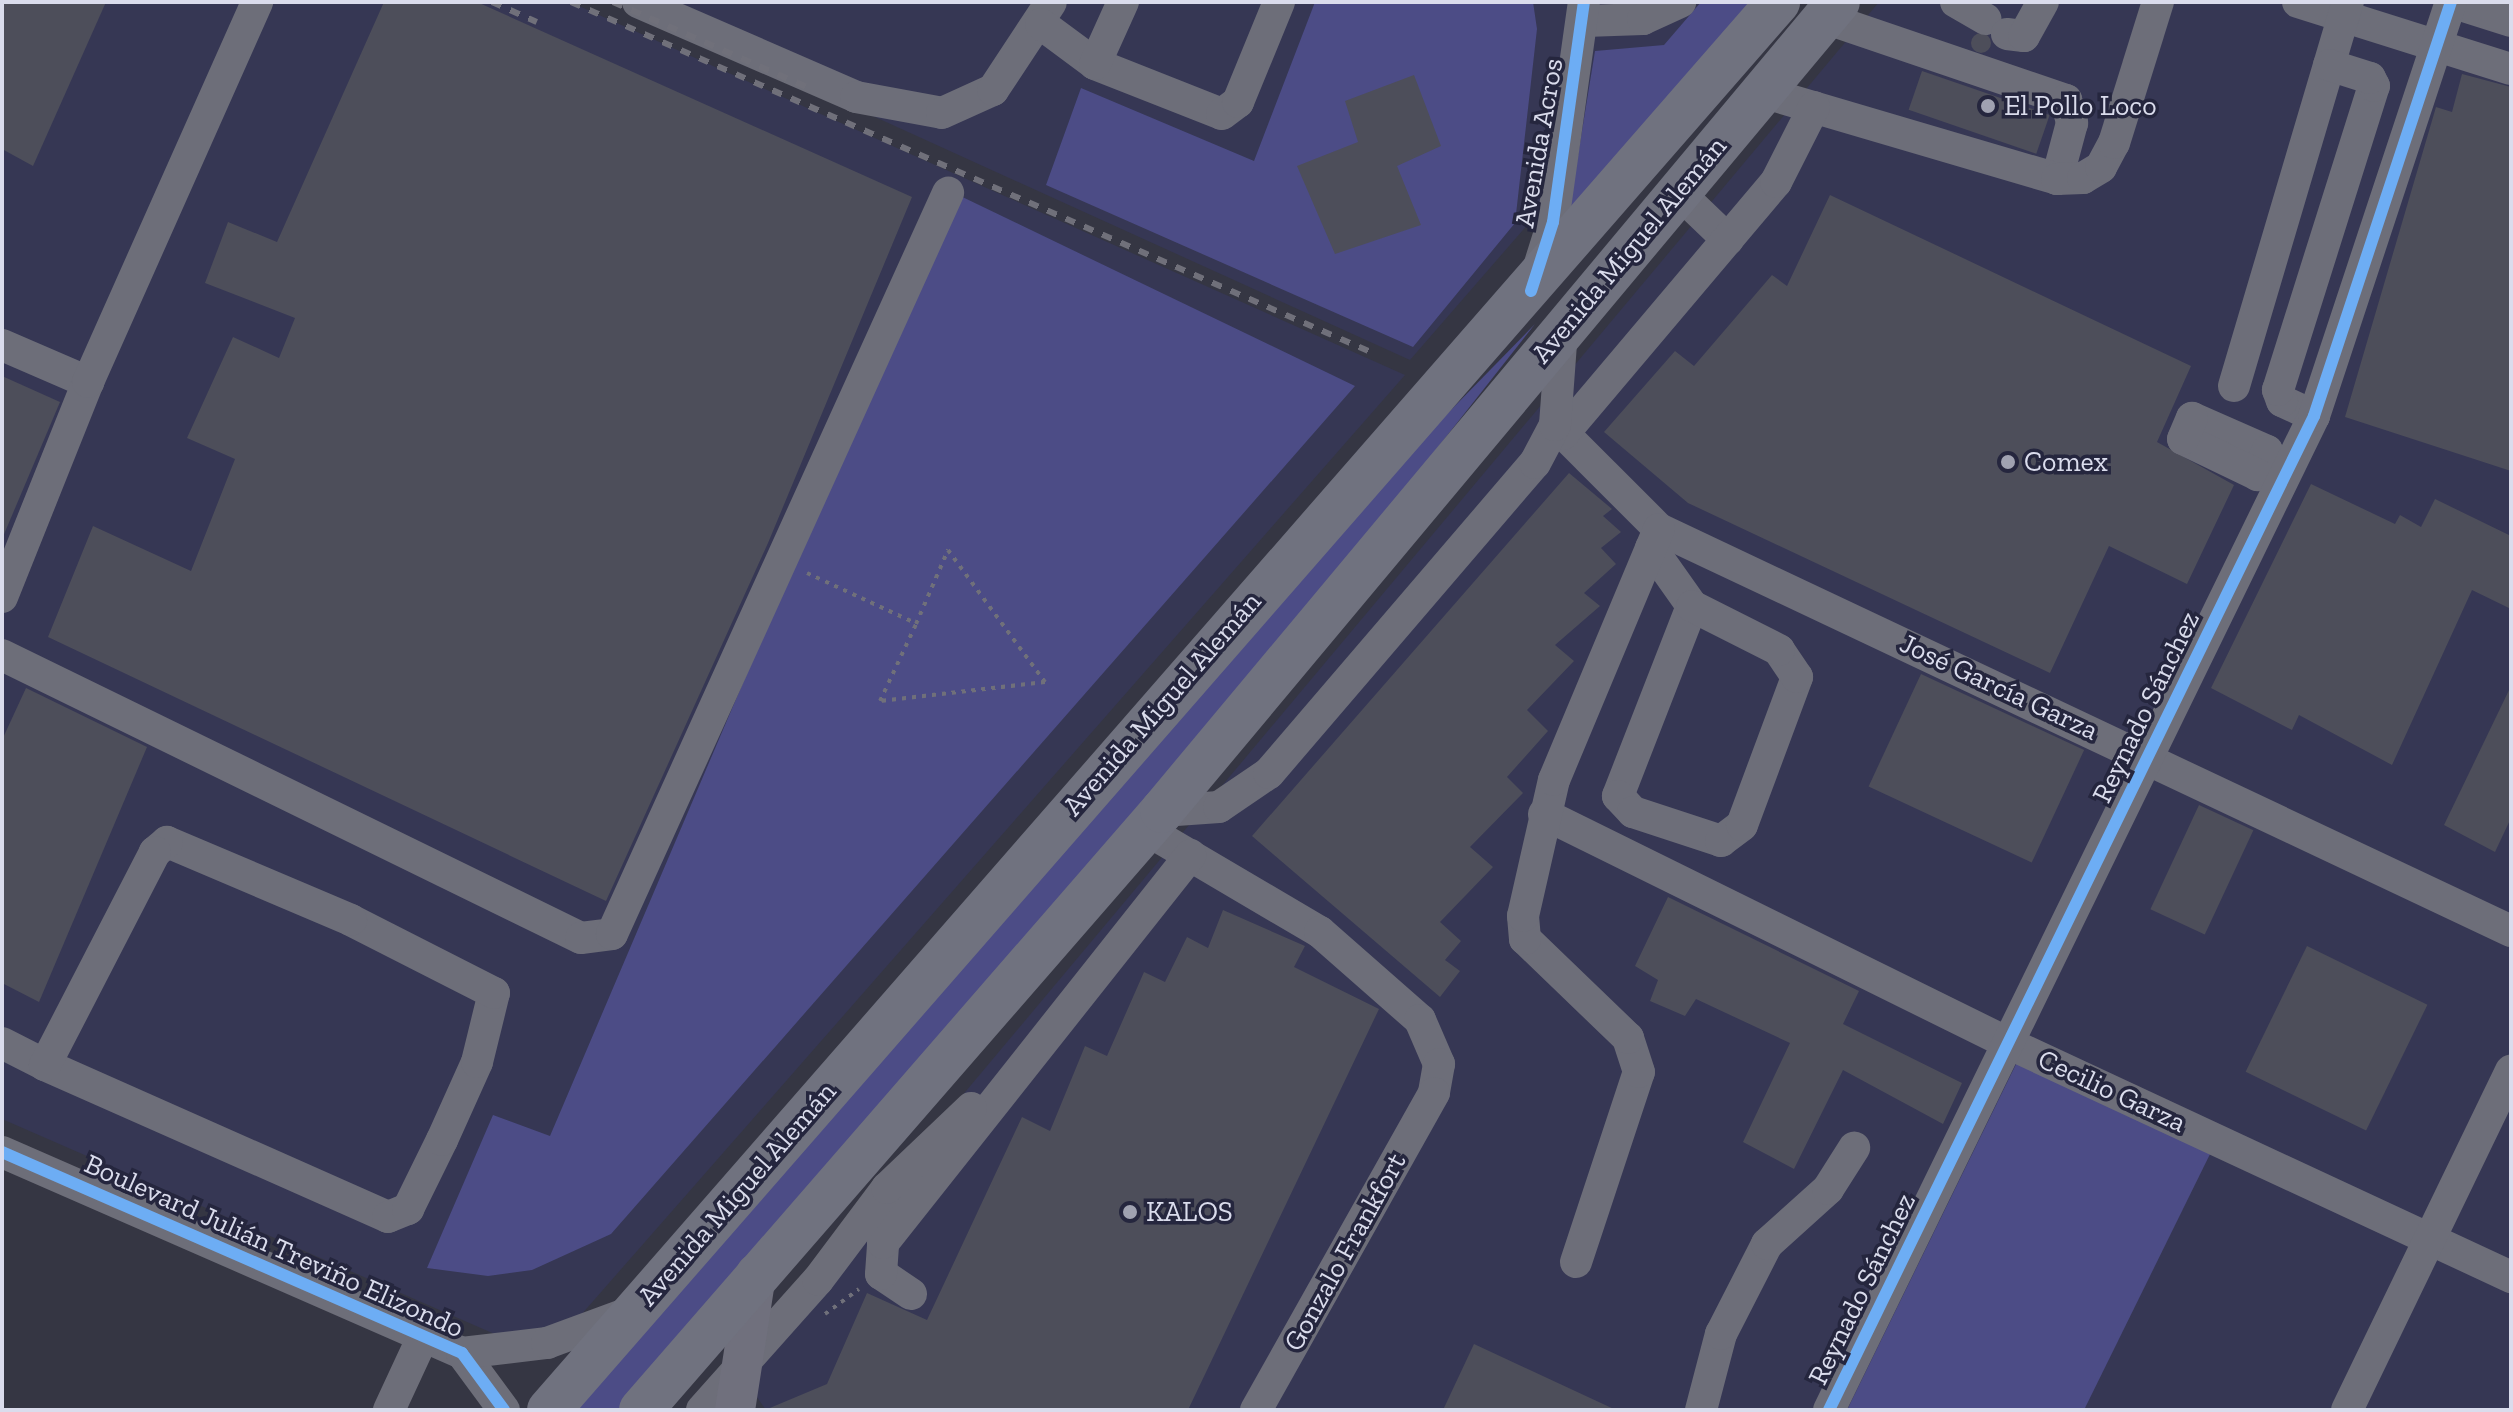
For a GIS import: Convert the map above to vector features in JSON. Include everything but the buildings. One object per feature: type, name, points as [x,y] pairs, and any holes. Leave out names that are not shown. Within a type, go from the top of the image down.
[{"type":"highway","name":"Avenida Miguel Alemán","points":[[549,1410],[1242,611],[1531,291],[1778,2]]},
{"type":"highway","name":"Avenida Miguel Alemán","points":[[641,1410],[756,1274],[872,1176],[1153,820],[1831,10]]},
{"type":"main road","points":[[736,1391],[756,1274]]},
{"type":"street","points":[[2,597],[88,382],[257,2]]},
{"type":"street","points":[[638,2],[856,97],[910,111],[969,106],[1013,67],[1046,13],[1095,64],[1209,112],[1231,111],[1279,2]]},
{"type":"street","points":[[1095,64],[1123,2]]},
{"type":"street","points":[[1584,12],[1643,19],[1680,2]]},
{"type":"street","points":[[1956,2],[1996,26],[2024,36],[2043,2]]},
{"type":"street","points":[[1762,92],[2057,179],[2083,178],[2101,167],[2158,2]]},
{"type":"street","points":[[2298,2],[2346,9],[2438,47],[2511,69]]},
{"type":"street","points":[[2451,2],[2511,21]]},
{"type":"street","name":"Reynado Sánchez","points":[[1829,1410],[2149,755],[2273,470],[2314,416],[2451,2]]},
{"type":"street","points":[[2234,386],[2346,9]]},
{"type":"street","points":[[1831,10],[2066,100],[2072,123],[2057,179]]},
{"type":"street","name":"Avenida Acros","points":[[1531,291],[1553,222],[1584,12]]},
{"type":"street","points":[[2314,416],[2282,401],[2278,390],[2374,86],[2370,78],[2329,65]]},
{"type":"street","points":[[1153,820],[1219,807],[1269,773],[1535,463],[1559,430],[1776,182],[1814,107]]},
{"type":"street","points":[[1678,192],[1728,240]]},
{"type":"street","points":[[2,655],[597,940],[623,918],[948,193]]},
{"type":"street","points":[[1562,330],[1559,430],[1655,538],[1692,606],[1779,650],[1797,677],[1742,825],[1721,841],[1633,812],[1618,796],[1692,606]]},
{"type":"street","points":[[2,345],[88,382]]},
{"type":"street","points":[[1576,1262],[1639,1072],[1628,1038],[1525,939],[1523,916],[1544,814],[1655,538]]},
{"type":"street","name":"José García Garza","points":[[1655,538],[2149,755],[2511,931]]},
{"type":"street","name":"Cecilio Garza","points":[[1544,814],[2010,1044],[2432,1237],[2511,1277]]},
{"type":"street","points":[[911,1294],[881,1274],[878,1254],[1190,855],[1153,820]]},
{"type":"street","points":[[2,1043],[45,1065],[378,1214],[399,1216],[465,1090],[494,993],[365,927],[167,842],[155,852],[45,1065]]},
{"type":"street","name":"Gonzalo Frankfort","points":[[1190,855],[1320,932],[1420,1020],[1437,1052],[1434,1093],[1256,1410]]},
{"type":"street","points":[[2347,1410],[2511,1070]]},
{"type":"street","points":[[702,1410],[736,1391],[872,1176],[1015,1075]]},
{"type":"street","points":[[1701,1410],[1721,1334],[1767,1244],[1828,1189],[1854,1148]]},
{"type":"street","name":"Boulevard Julián Treviño Elizondo","points":[[2,1152],[422,1339],[462,1353],[547,1343],[636,1310]]},
{"type":"street","points":[[389,1410],[422,1339]]},
{"type":"street","name":"Boulevard Julián Treviño Elizondo","points":[[462,1353],[504,1410]]},
{"type":"path","points":[[948,550],[1045,682],[880,701],[916,624],[948,550]]},
{"type":"path","points":[[783,562],[916,624]]},
{"type":"path","points":[[849,1303],[865,1280]]},
{"type":"shaded area","points":[[2,2],[570,2],[1405,375],[545,1356],[2,1119]]},
{"type":"shaded area","points":[[622,2],[1721,2],[1410,360]]},
{"type":"shaded area","points":[[1315,2],[1533,2],[1537,29],[1515,223],[1413,347],[1046,185],[1081,88],[1254,161]]},
{"type":"shaded area","points":[[1701,2],[1752,2],[1568,217],[1595,51],[1664,45]]},
{"type":"shaded area","points":[[1879,2],[2511,2],[2511,1410],[766,1410],[754,1393],[759,1338]]},
{"type":"shaded area","points":[[952,192],[1355,386],[611,1234],[532,1270],[488,1276],[427,1268],[493,1115],[550,1136]]},
{"type":"shaded area","points":[[1535,324],[1349,560],[626,1410],[574,1410],[1358,505]]},
{"type":"shaded area","points":[[2020,1056],[2213,1148],[2084,1410],[1847,1410]]},
{"type":"railway","points":[[492,2],[537,22]]},
{"type":"railway","points":[[571,2],[1375,354]]},
{"type":"railway","points":[[613,2],[811,89]]},
{"type":"cycle path","points":[[1531,291],[1553,222],[1584,2]]},
{"type":"cycle path","points":[[1829,1410],[2314,416],[2451,2]]},
{"type":"cycle path","points":[[2,1152],[462,1353],[504,1410]]},
{"type":"place","name":"El Pollo Loco","points":[[1988,106]]},
{"type":"place","name":"Comex","points":[[2008,462]]},
{"type":"place","name":"KALOS","points":[[1130,1212]]}]
